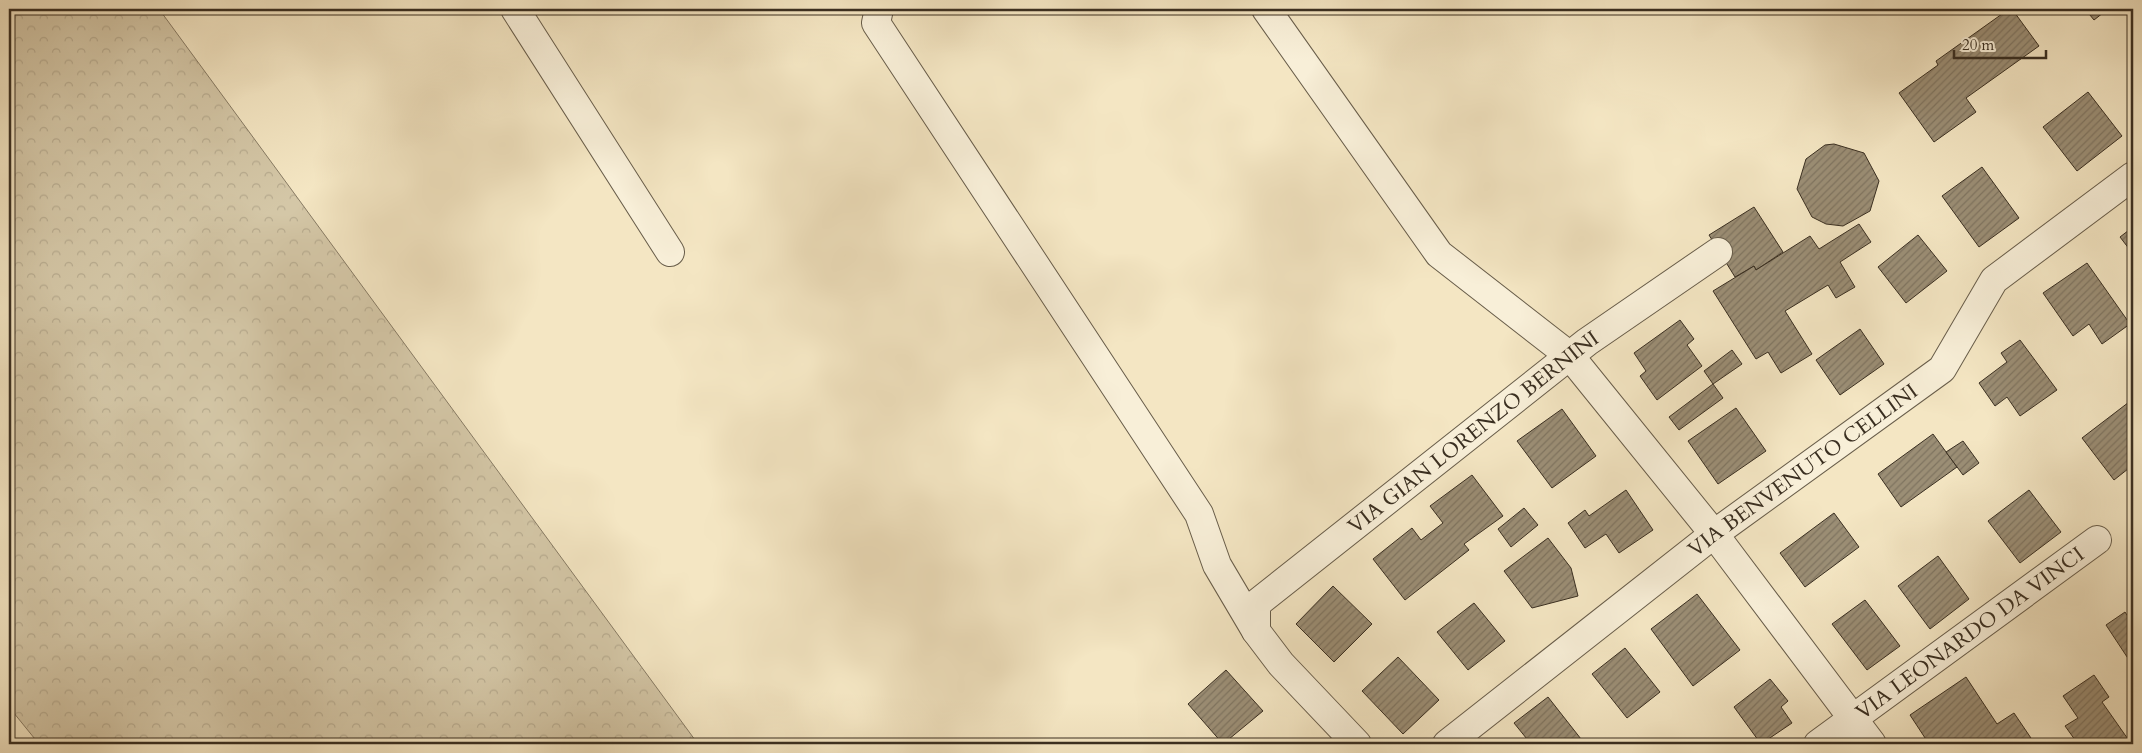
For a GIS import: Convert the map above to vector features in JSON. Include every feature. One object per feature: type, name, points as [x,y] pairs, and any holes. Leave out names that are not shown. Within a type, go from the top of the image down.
[{"type":"street","points":[[515,9],[670,252]]},
{"type":"street","points":[[879,9],[876,23],[1199,514],[1217,565],[1256,631],[1281,664],[1357,744]]},
{"type":"street","points":[[1266,9],[1439,254],[1570,356],[1714,534],[1872,744]]},
{"type":"street","name":"VIA BENVENUTO CELLINI","points":[[1447,744],[1714,534],[1942,369],[1994,280],[2133,176]]},
{"type":"street","name":"VIA GIAN LORENZO BERNINI","points":[[1256,631],[1256,604],[1570,356],[1718,252]]},
{"type":"street","name":"VIA LEONARDO DA VINCI","points":[[1818,744],[2097,540]]},
{"type":"green space","points":[[9,9],[159,9],[698,744],[39,744],[9,707]]},
{"type":"building","points":[[2009,9],[2012,9],[2039,46],[1966,98],[1976,112],[1934,142],[1899,93],[1938,65],[1936,61]]},
{"type":"building","points":[[2085,9],[2108,9],[2094,20]]},
{"type":"building","points":[[2088,92],[2122,136],[2077,171],[2043,127]]},
{"type":"building","points":[[1834,144],[1864,153],[1879,181],[1870,211],[1843,226],[1826,224],[1812,217],[1797,189],[1806,159],[1825,145]]},
{"type":"building","points":[[1982,167],[2019,218],[1979,247],[1942,196]]},
{"type":"building","points":[[1754,207],[1783,252],[1756,270],[1754,266],[1735,277],[1709,235]]},
{"type":"building","points":[[1859,224],[1871,242],[1840,262],[1855,287],[1836,298],[1828,285],[1785,311],[1812,354],[1781,373],[1768,352],[1756,359],[1713,291],[1754,266],[1756,270],[1810,236],[1819,249]]},
{"type":"building","points":[[2133,227],[2133,254],[2120,237]]},
{"type":"building","points":[[1918,235],[1947,271],[1906,303],[1878,267]]},
{"type":"building","points":[[2087,263],[2130,324],[2102,344],[2089,324],[2073,336],[2043,293]]},
{"type":"building","points":[[1680,320],[1694,339],[1687,345],[1702,366],[1657,400],[1640,376],[1646,371],[1634,353]]},
{"type":"building","points":[[1860,329],[1884,364],[1840,395],[1816,360]]},
{"type":"building","points":[[2020,340],[2057,390],[2020,416],[2007,397],[1995,406],[1979,383],[2007,362],[2001,353]]},
{"type":"building","points":[[1732,350],[1742,364],[1713,384],[1704,371]]},
{"type":"building","points":[[1713,384],[1723,398],[1679,430],[1669,417]]},
{"type":"building","points":[[2133,399],[2133,465],[2114,480],[2082,438]]},
{"type":"building","points":[[1736,408],[1766,451],[1718,484],[1688,441]]},
{"type":"building","points":[[1562,409],[1596,456],[1552,488],[1517,441]]},
{"type":"building","points":[[1933,434],[1957,467],[1901,507],[1878,474]]},
{"type":"building","points":[[1963,441],[1979,463],[1963,475],[1946,452]]},
{"type":"building","points":[[1472,475],[1503,516],[1464,544],[1469,550],[1405,600],[1373,559],[1412,528],[1421,540],[1443,523],[1430,506]]},
{"type":"building","points":[[1626,490],[1653,530],[1619,553],[1606,534],[1585,548],[1568,523],[1585,510],[1589,516]]},
{"type":"building","points":[[2029,490],[2061,532],[2020,563],[1988,521]]},
{"type":"building","points":[[1524,508],[1538,525],[1511,547],[1498,529]]},
{"type":"building","points":[[1834,513],[1859,547],[1805,587],[1780,553]]},
{"type":"building","points":[[1548,538],[1571,568],[1578,596],[1532,608],[1504,571]]},
{"type":"building","points":[[1938,556],[1969,599],[1930,629],[1898,586]]},
{"type":"building","points":[[1333,586],[1372,624],[1334,662],[1296,624]]},
{"type":"building","points":[[1697,594],[1740,650],[1693,686],[1651,629]]},
{"type":"building","points":[[1865,600],[1900,646],[1867,670],[1832,624]]},
{"type":"building","points":[[1474,603],[1505,641],[1468,670],[1437,632]]},
{"type":"building","points":[[2125,612],[2133,624],[2133,666],[2106,625]]},
{"type":"building","points":[[1625,648],[1660,692],[1627,718],[1592,674]]},
{"type":"building","points":[[1398,657],[1439,700],[1403,734],[1362,691]]},
{"type":"building","points":[[1226,670],[1263,711],[1223,744],[1188,704]]},
{"type":"building","points":[[2094,675],[2109,697],[2102,702],[2130,742],[2127,744],[2078,744],[2065,726],[2078,718],[2063,696]]},
{"type":"building","points":[[1966,677],[1997,724],[2014,713],[2035,744],[1929,744],[1910,715]]},
{"type":"building","points":[[1770,679],[1788,701],[1781,707],[1792,723],[1761,744],[1734,707]]},
{"type":"building","points":[[1548,697],[1581,739],[1574,744],[1531,744],[1514,723]]}]
